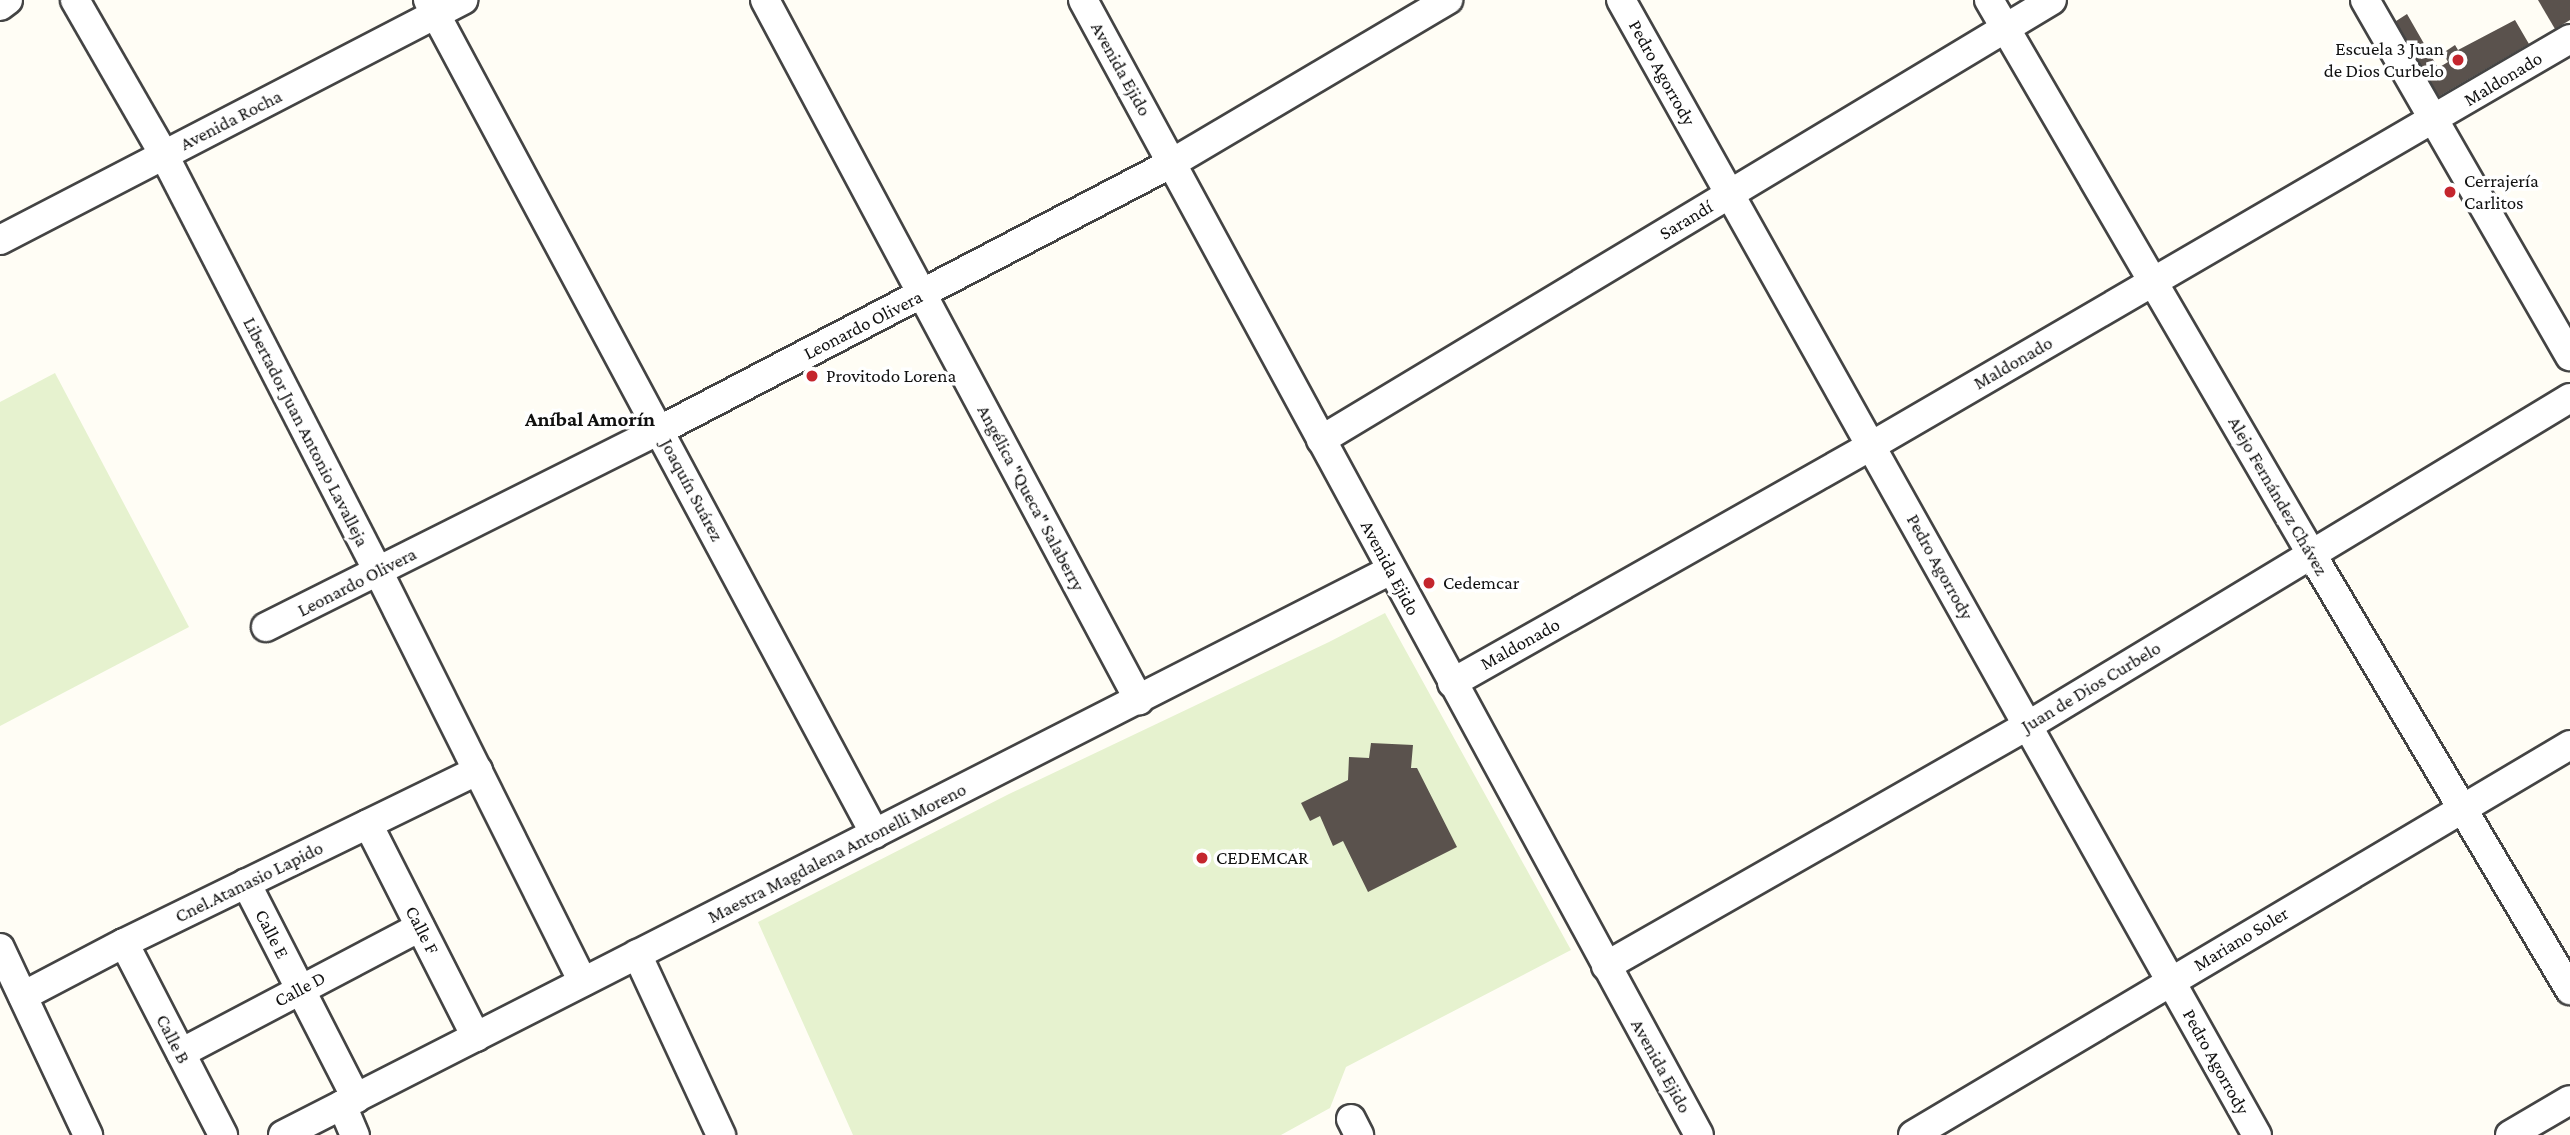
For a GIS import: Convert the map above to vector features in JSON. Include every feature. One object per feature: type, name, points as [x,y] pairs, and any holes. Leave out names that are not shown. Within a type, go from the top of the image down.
[{"type":"street","points":[[0,6],[8,0]]},
{"type":"street","name":"Libertador Juan Antonio Lavalleja","points":[[75,0],[164,155],[378,571],[583,982]]},
{"type":"street","name":"Avenida Rocha","points":[[0,240],[164,155],[432,7],[463,0]]},
{"type":"street","name":"Angélica \"Queca\" Salaberry","points":[[765,0],[1139,700]]},
{"type":"street","name":"Avenida Ejido","points":[[1083,0],[1699,1135]]},
{"type":"street","name":"Leonardo Olivera","points":[[266,627],[660,430],[1172,163],[1448,0]]},
{"type":"street","name":"Pedro Agorrody","points":[[1621,0],[2257,1135]]},
{"type":"street","name":"Alejo Fernández Chávez","points":[[1989,0],[2312,555],[2570,990]]},
{"type":"street","name":"Sarandí","points":[[1321,440],[2052,0]]},
{"type":"street","points":[[2365,0],[2570,356]]},
{"type":"street","name":"Joaquín Suárez","points":[[432,7],[875,834]]},
{"type":"street","name":"Maldonado","points":[[1452,683],[1871,446],[2434,120],[2570,38]]},
{"type":"street","name":"Juan de Dios Curbelo","points":[[1606,966],[2029,725],[2570,398]]},
{"type":"street","name":"Maestra Magdalena Antonelli Moreno","points":[[283,1135],[1391,570]]},
{"type":"street","name":"Mariano Soler","points":[[1913,1135],[2570,745]]},
{"type":"street","name":"Cnel.Atanasio Lapido","points":[[23,996],[124,943],[478,770]]},
{"type":"street","name":"Calle F","points":[[368,824],[476,1037]]},
{"type":"street","name":"Calle E","points":[[246,883],[300,988],[349,1101],[355,1135]]},
{"type":"street","name":"Calle D","points":[[181,1053],[420,927]]},
{"type":"street","name":"Calle B","points":[[124,943],[223,1135]]},
{"type":"street","points":[[0,947],[88,1135]]},
{"type":"street","points":[[637,954],[721,1135]]},
{"type":"street","points":[[2510,1135],[2570,1100]]},
{"type":"green space","points":[[55,373],[189,627],[0,726],[0,402]]},
{"type":"green space","name":"CEDEMCAR","points":[[1385,613],[1571,950],[1346,1067],[1330,1108],[1281,1135],[853,1135],[758,922],[1009,794]]},
{"type":"building","points":[[2538,0],[2570,0],[2570,20],[2555,29]]},
{"type":"building","points":[[2407,14],[2438,68],[2448,62],[2443,53],[2455,45],[2458,50],[2515,20],[2529,44],[2436,98],[2393,23]]},
{"type":"building","points":[[1371,743],[1413,745],[1411,768],[1417,768],[1457,847],[1368,892],[1343,841],[1333,846],[1320,816],[1310,821],[1301,803],[1348,780],[1349,757],[1369,758]]},
{"type":"place","name":"Escuela 3 Juan de Dios Curbelo","points":[[2458,60]]},
{"type":"place","name":"Cerrajería Carlitos","points":[[2450,192]]},
{"type":"place","name":"Provitodo Lorena","points":[[812,376]]},
{"type":"place","name":"Cedemcar","points":[[1429,583]]},
{"type":"place","name":"CEDEMCAR","points":[[1202,858]]},
{"type":"district","name":"Aníbal Amorín","points":[[590,419]]}]
